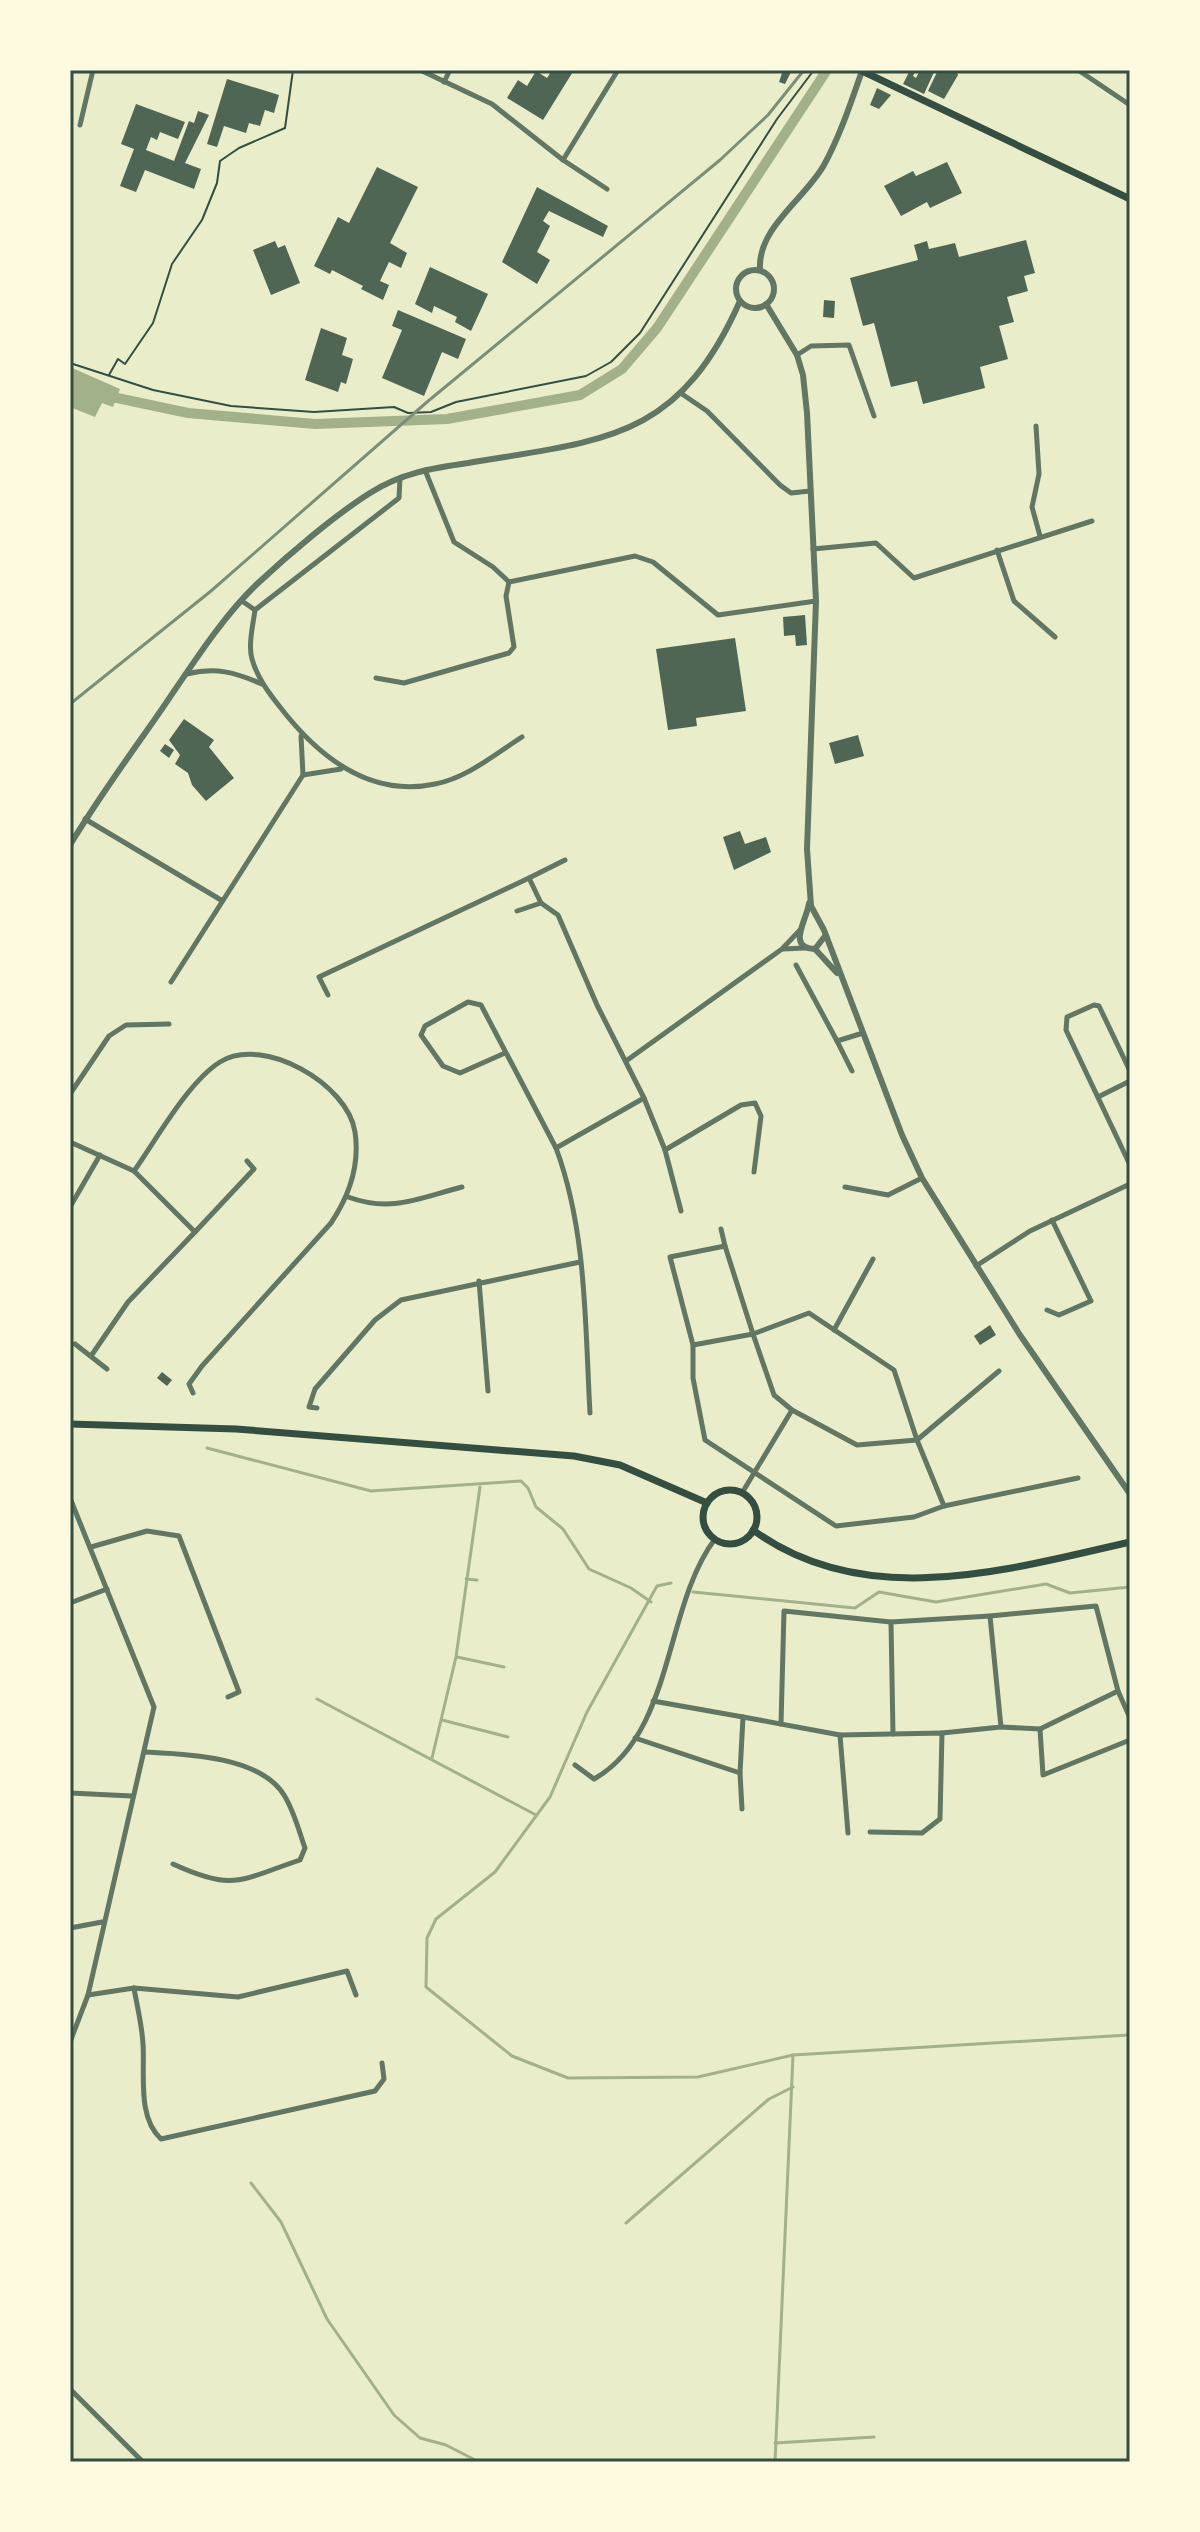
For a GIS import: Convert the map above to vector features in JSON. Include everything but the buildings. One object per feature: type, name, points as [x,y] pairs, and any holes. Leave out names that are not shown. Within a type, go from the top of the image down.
[{"type":"main road","points":[[861,71],[1130,199]]},
{"type":"main road","points":[[70,1424],[236,1429],[574,1456],[620,1465],[707,1503]]},
{"type":"main road","points":[[719,1492],[742,1493],[756,1513],[753,1530],[740,1541],[723,1543],[715,1539],[703,1519],[707,1503],[719,1492]]},
{"type":"main road","points":[[753,1530],[776,1546],[829,1567],[859,1574],[921,1579],[962,1578],[1130,1542]]},
{"type":"street","points":[[80,125],[93,70]]},
{"type":"street","points":[[420,70],[492,104],[563,160],[607,189]]},
{"type":"street","points":[[444,82],[450,70]]},
{"type":"street","points":[[563,160],[618,70]]},
{"type":"street","points":[[1078,70],[1130,105]]},
{"type":"street","points":[[760,270],[759,259],[769,235],[823,167],[861,71]]},
{"type":"street","points":[[70,845],[187,674],[242,601],[257,584],[369,493],[408,474],[590,444],[623,432],[682,394],[712,357],[729,331],[740,301],[736,290],[739,279],[748,271],[760,270],[769,276],[774,287],[766,304],[754,308],[740,301]]},
{"type":"street","points":[[766,304],[797,355],[806,400],[816,601],[807,849],[812,912],[824,931],[922,1178],[976,1266],[1130,1493]]},
{"type":"street","points":[[797,355],[811,346],[849,345],[874,416]]},
{"type":"street","points":[[682,394],[707,411],[780,485],[791,493],[810,491]]},
{"type":"street","points":[[1036,426],[1039,474],[1032,507],[1040,536]]},
{"type":"street","points":[[425,470],[454,542],[493,567],[509,582]]},
{"type":"street","points":[[400,477],[399,498],[255,610],[250,655],[263,685],[301,735],[342,768],[384,784],[434,785],[458,777],[522,737]]},
{"type":"street","points":[[813,549],[876,543],[914,578],[1092,521]]},
{"type":"street","points":[[997,550],[1014,601],[1055,637]]},
{"type":"street","points":[[509,582],[635,556],[653,562],[718,615],[816,601]]},
{"type":"street","points":[[376,678],[404,683],[509,653],[514,647],[506,596],[509,582]]},
{"type":"street","points":[[242,601],[255,610]]},
{"type":"street","points":[[187,674],[207,669],[230,670],[263,685]]},
{"type":"street","points":[[171,982],[303,775],[301,735]]},
{"type":"street","points":[[303,775],[342,768]]},
{"type":"street","points":[[85,819],[221,900]]},
{"type":"street","points":[[328,995],[319,977],[565,860]]},
{"type":"street","points":[[529,878],[541,903],[558,915],[597,1005],[644,1098],[665,1150],[681,1211]]},
{"type":"street","points":[[806,948],[799,938],[809,895]]},
{"type":"street","points":[[517,911],[541,903]]},
{"type":"street","points":[[626,1061],[782,949],[801,928],[812,923],[824,931]]},
{"type":"street","points":[[782,949],[815,949],[822,945],[824,931]]},
{"type":"street","points":[[815,949],[841,980]]},
{"type":"street","points":[[796,965],[852,1071]]},
{"type":"street","points":[[505,1053],[460,1073],[443,1066],[421,1035],[425,1026],[468,1002],[484,1008],[556,1148],[564,1169],[580,1262],[590,1413]]},
{"type":"street","points":[[1130,1071],[1099,1006],[1094,1005],[1067,1017],[1066,1030],[1130,1165]]},
{"type":"street","points":[[70,1094],[109,1036],[126,1025],[169,1024]]},
{"type":"street","points":[[837,1041],[863,1033]]},
{"type":"street","points":[[134,1171],[208,1070],[237,1054],[267,1055],[313,1077],[346,1110],[355,1140],[348,1197],[331,1223],[202,1366],[189,1384],[193,1393]]},
{"type":"street","points":[[1098,1097],[1130,1081]]},
{"type":"street","points":[[556,1148],[644,1098]]},
{"type":"street","points":[[665,1150],[741,1105],[755,1103],[761,1116],[754,1172]]},
{"type":"street","points":[[70,1142],[134,1171],[195,1232]]},
{"type":"street","points":[[70,1207],[100,1155]]},
{"type":"street","points":[[91,1356],[128,1302],[254,1169],[247,1161]]},
{"type":"street","points":[[845,1187],[888,1195],[922,1178]]},
{"type":"street","points":[[976,1266],[1052,1220],[1130,1184]]},
{"type":"street","points":[[348,1197],[372,1206],[392,1206],[462,1187]]},
{"type":"street","points":[[1047,1310],[1059,1315],[1091,1301],[1052,1220]]},
{"type":"street","points":[[721,1229],[774,1395],[792,1410],[857,1445],[917,1440],[999,1371]]},
{"type":"street","points":[[725,1246],[670,1257],[693,1345],[693,1378],[705,1440],[755,1475],[836,1526],[914,1517],[944,1506],[1078,1478]]},
{"type":"street","points":[[834,1330],[873,1259]]},
{"type":"street","points":[[317,1408],[309,1407],[315,1389],[386,1309],[420,1293],[580,1262]]},
{"type":"street","points":[[479,1281],[488,1391]]},
{"type":"street","points":[[693,1345],[753,1334],[809,1313],[894,1370],[917,1440],[944,1506]]},
{"type":"street","points":[[75,1344],[107,1369]]},
{"type":"street","points":[[742,1493],[792,1410]]},
{"type":"street","points":[[70,1498],[154,1707],[102,1922],[88,1995],[70,2042]]},
{"type":"street","points":[[91,1547],[147,1531],[179,1536],[239,1692],[228,1697]]},
{"type":"street","points":[[575,1765],[594,1779],[604,1773],[635,1738],[653,1701],[700,1559],[715,1539]]},
{"type":"street","points":[[70,1603],[107,1589]]},
{"type":"street","points":[[781,1724],[784,1611],[891,1622],[1096,1606],[1118,1691],[1130,1718]]},
{"type":"street","points":[[990,1616],[1001,1727]]},
{"type":"street","points":[[891,1622],[893,1734]]},
{"type":"street","points":[[653,1701],[840,1735],[942,1733],[1001,1727],[1040,1729],[1118,1691]]},
{"type":"street","points":[[742,1809],[743,1717]]},
{"type":"street","points":[[1040,1729],[1043,1775],[1130,1740]]},
{"type":"street","points":[[870,1832],[922,1833],[940,1819],[942,1733]]},
{"type":"street","points":[[840,1735],[848,1833]]},
{"type":"street","points":[[635,1738],[740,1773]]},
{"type":"street","points":[[145,1752],[207,1756],[263,1776],[284,1795],[305,1848],[300,1860],[232,1883],[210,1880],[173,1864]]},
{"type":"street","points":[[70,1793],[132,1796]]},
{"type":"street","points":[[70,1928],[102,1922]]},
{"type":"street","points":[[88,1995],[134,1988],[238,1997],[347,1971],[356,1995]]},
{"type":"street","points":[[134,1988],[141,2025],[142,2081],[150,2129],[161,2139],[375,2091],[384,2079],[382,2063]]},
{"type":"street","points":[[70,2389],[143,2462]]},
{"type":"path","points":[[109,377],[118,359],[125,364],[153,323],[172,264],[207,208],[217,183],[220,161],[285,128],[293,70]]},
{"type":"path","points":[[70,363],[109,377],[231,406],[314,412],[394,407],[408,413],[431,412],[456,402],[586,376],[611,362],[640,333],[777,119],[814,70]]},
{"type":"shaded area","points":[[70,367],[120,389],[113,407],[102,403],[95,417],[70,407]]},
{"type":"waterway","points":[[103,395],[188,413],[315,424],[447,419],[580,395],[622,369],[657,328],[827,70]]},
{"type":"waterway","points":[[207,1448],[371,1491],[521,1481],[528,1488],[536,1507],[563,1529],[589,1569],[631,1588],[651,1602]]},
{"type":"waterway","points":[[432,1758],[456,1657],[480,1487]]},
{"type":"waterway","points":[[466,1579],[477,1580]]},
{"type":"waterway","points":[[671,1583],[657,1586],[587,1712],[550,1797],[495,1872],[436,1919],[427,1938],[426,1987],[512,2056],[568,2078],[698,2077],[793,2055],[1129,2035]]},
{"type":"waterway","points":[[693,1592],[855,1608],[879,1592],[936,1602],[1046,1584],[1070,1593],[1130,1587]]},
{"type":"waterway","points":[[457,1657],[504,1667]]},
{"type":"waterway","points":[[317,1699],[536,1815]]},
{"type":"waterway","points":[[442,1720],[508,1737]]},
{"type":"waterway","points":[[775,2462],[793,2055]]},
{"type":"waterway","points":[[626,2223],[769,2099],[793,2087]]},
{"type":"waterway","points":[[251,2183],[281,2222],[327,2319],[394,2415],[420,2438],[446,2445],[479,2462]]},
{"type":"waterway","points":[[775,2443],[874,2437]]},
{"type":"railway","points":[[70,704],[211,591],[427,402],[720,160],[768,115],[804,70]]}]
